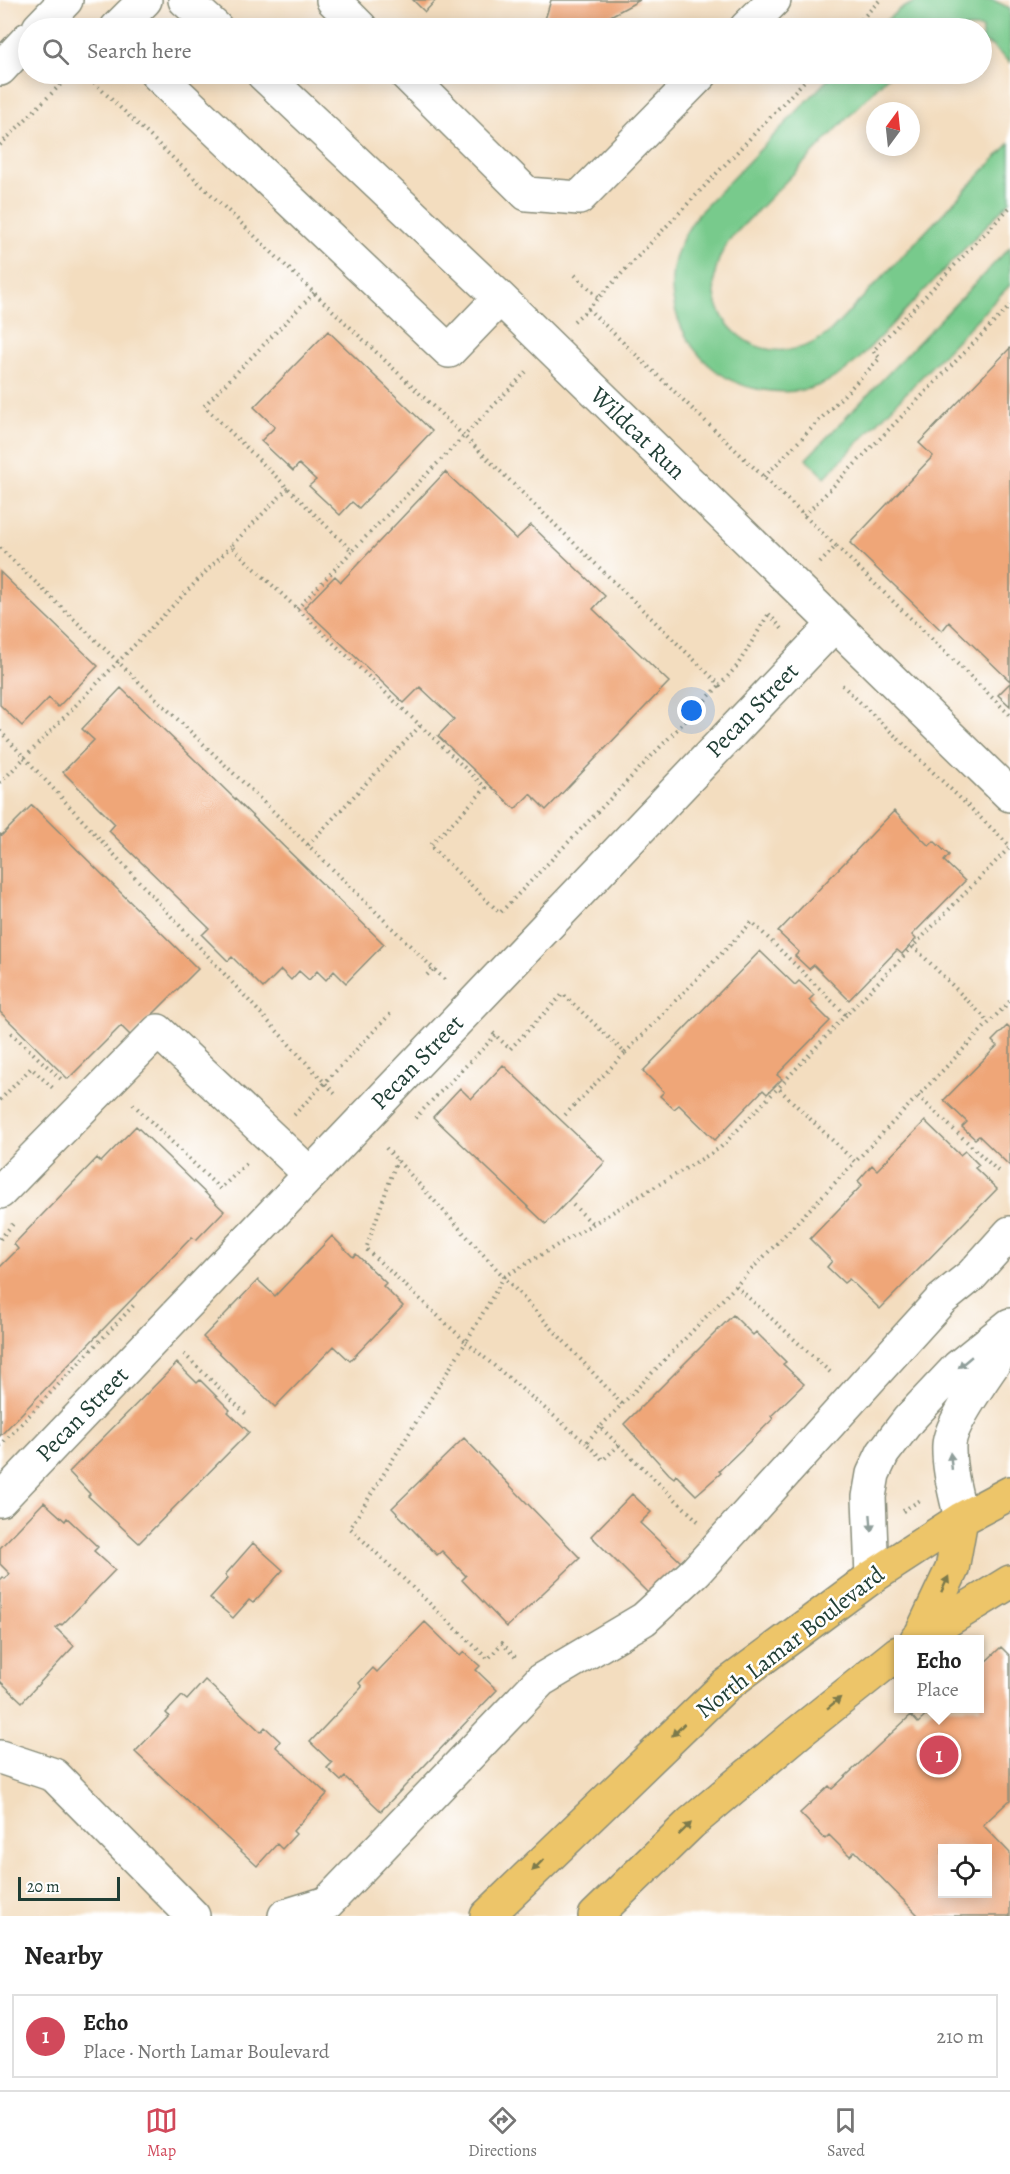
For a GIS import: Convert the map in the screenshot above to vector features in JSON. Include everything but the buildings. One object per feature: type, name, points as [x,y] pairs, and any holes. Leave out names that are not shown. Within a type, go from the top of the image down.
[{"type":"main road","name":"North Lamar Boulevard","points":[[487,1916],[725,1686],[872,1577],[961,1519],[1010,1493]]},
{"type":"main road","points":[[916,1635],[952,1569],[961,1519]]},
{"type":"main road","points":[[925,1635],[1010,1582]]},
{"type":"main road","points":[[595,1916],[692,1823],[798,1733],[894,1657]]},
{"type":"street","points":[[49,18],[66,0]]},
{"type":"street","points":[[127,18],[146,0]]},
{"type":"street","points":[[185,0],[205,18]]},
{"type":"street","points":[[333,0],[351,18]]},
{"type":"street","points":[[756,18],[774,0]]},
{"type":"street","points":[[0,69],[18,50]]},
{"type":"street","points":[[168,84],[449,351],[500,298]]},
{"type":"street","name":"Wildcat Run","points":[[274,84],[500,298],[1010,795]]},
{"type":"street","points":[[416,84],[527,194],[579,198],[692,84]]},
{"type":"street","name":"Pecan Street","points":[[0,1500],[834,624]]},
{"type":"street","points":[[0,1192],[158,1031],[310,1174]]},
{"type":"street","points":[[285,1916],[327,1903],[541,1680],[644,1619],[696,1570],[941,1300],[972,1275],[1010,1233]]},
{"type":"street","points":[[872,1577],[869,1497],[873,1474],[883,1453],[909,1419],[958,1367],[1010,1325]]},
{"type":"street","points":[[961,1519],[949,1443],[954,1424],[1010,1340]]},
{"type":"street","points":[[0,1757],[54,1775],[193,1916]]},
{"type":"path","points":[[863,18],[880,0]]},
{"type":"path","points":[[0,145],[61,84]]},
{"type":"path","points":[[95,84],[464,436],[720,685]]},
{"type":"path","points":[[569,325],[588,309],[801,84]]},
{"type":"path","points":[[764,477],[880,358],[873,351],[1010,207]]},
{"type":"path","points":[[575,275],[598,297]]},
{"type":"path","points":[[314,293],[204,406],[352,551]]},
{"type":"path","points":[[804,516],[1010,306]]},
{"type":"path","points":[[588,309],[1010,716]]},
{"type":"path","points":[[297,609],[533,364]]},
{"type":"path","points":[[0,783],[288,488]]},
{"type":"path","points":[[231,546],[486,788],[430,846],[500,913],[720,685],[737,666],[773,610]]},
{"type":"path","points":[[817,566],[836,546]]},
{"type":"path","points":[[0,548],[308,844],[452,988]]},
{"type":"path","points":[[768,615],[785,631]]},
{"type":"path","points":[[517,1659],[502,1643],[488,1659],[350,1528],[504,1277],[720,1148],[1010,847],[842,685]]},
{"type":"path","points":[[308,844],[420,726]]},
{"type":"path","points":[[0,730],[342,1101]]},
{"type":"path","points":[[564,1116],[752,922],[846,1015]]},
{"type":"path","points":[[913,946],[989,1022]]},
{"type":"path","points":[[427,975],[434,968]]},
{"type":"path","points":[[490,1030],[510,1049],[563,994],[626,1053]]},
{"type":"path","points":[[586,1443],[1010,1000]]},
{"type":"path","points":[[290,1119],[393,1011]]},
{"type":"path","points":[[11,1033],[69,1086]]},
{"type":"path","points":[[410,1124],[496,1035]]},
{"type":"path","points":[[0,1100],[31,1068],[60,1095]]},
{"type":"path","points":[[778,1088],[855,1162]]},
{"type":"path","points":[[918,1095],[998,1171]]},
{"type":"path","points":[[131,1102],[220,1189],[246,1164]]},
{"type":"path","points":[[386,1148],[394,1140]]},
{"type":"path","points":[[380,1142],[622,1404]]},
{"type":"path","points":[[397,1160],[366,1249],[466,1342],[603,1460],[618,1445]]},
{"type":"path","points":[[573,1205],[593,1224]]},
{"type":"path","points":[[736,1286],[830,1372]]},
{"type":"path","points":[[0,1446],[134,1305],[142,1314]]},
{"type":"path","points":[[179,1349],[248,1414]]},
{"type":"path","points":[[600,1427],[701,1524]]},
{"type":"path","points":[[895,1516],[927,1495]]},
{"type":"green space","points":[[919,0],[993,0],[1010,8],[1010,63],[992,46],[992,18],[889,18],[900,9]]},
{"type":"green space","points":[[823,84],[880,84],[730,239],[717,266],[715,292],[722,315],[736,333],[756,345],[779,350],[805,346],[831,331],[1010,143],[1010,201],[858,360],[825,383],[805,390],[781,392],[757,389],[736,382],[717,371],[700,356],[687,339],[678,319],[673,297],[672,275],[681,242],[699,213]]},
{"type":"green space","points":[[1010,247],[1010,285],[825,477],[806,459]]},
{"type":"place","name":"Echo","points":[[939,1755]]}]
